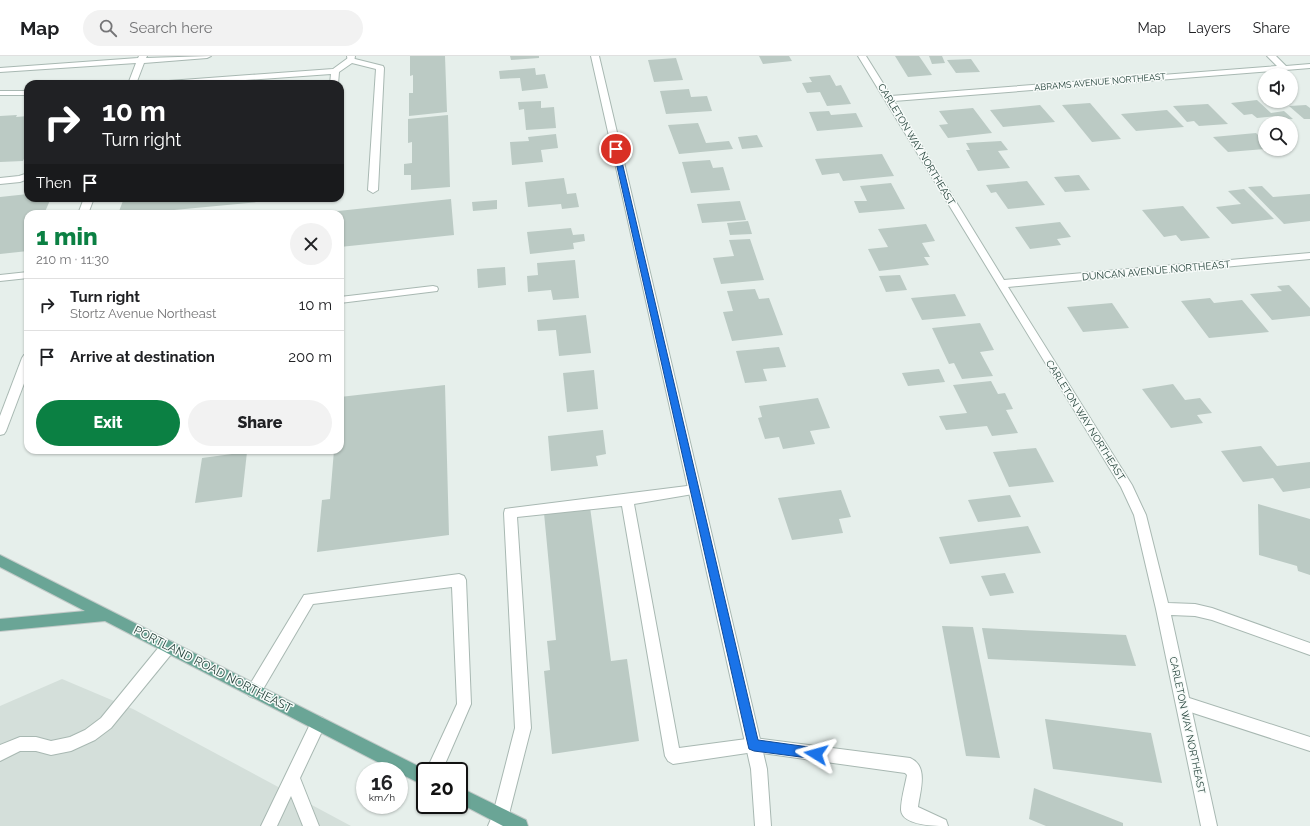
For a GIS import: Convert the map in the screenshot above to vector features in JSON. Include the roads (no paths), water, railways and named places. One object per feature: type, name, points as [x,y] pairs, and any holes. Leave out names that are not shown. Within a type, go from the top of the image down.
[{"type":"main road","name":"PORTLAND ROAD NORTHEAST","points":[[0,561],[416,773]]},
{"type":"main road","points":[[0,625],[107,615]]},
{"type":"main road","points":[[468,801],[499,821],[520,826]]},
{"type":"street","points":[[0,70],[142,58],[206,56]]},
{"type":"street","points":[[595,56],[754,745],[759,769],[763,826]]},
{"type":"street","name":"CARLETON WAY NORTHEAST","points":[[862,56],[890,99],[1001,284],[1126,485],[1140,515],[1163,609],[1209,826]]},
{"type":"street","points":[[1271,56],[1284,68]]},
{"type":"street","points":[[134,80],[142,58]]},
{"type":"street","points":[[210,80],[335,71],[351,58],[380,68],[373,190]]},
{"type":"street","name":"ABRAMS AVENUE NORTHEAST","points":[[1284,68],[1310,66]]},
{"type":"street","name":"ABRAMS AVENUE NORTHEAST","points":[[890,99],[1258,70]]},
{"type":"street","points":[[334,80],[335,71]]},
{"type":"street","points":[[0,93],[24,93]]},
{"type":"street","points":[[0,181],[24,178]]},
{"type":"street","name":"DUNCAN AVENUE NORTHEAST","points":[[1001,284],[1310,256]]},
{"type":"street","points":[[0,278],[24,275]]},
{"type":"street","points":[[344,300],[433,289]]},
{"type":"street","points":[[0,431],[24,368]]},
{"type":"street","points":[[499,821],[523,728],[510,513],[627,500],[695,490]]},
{"type":"street","points":[[627,500],[673,756],[754,745],[910,766],[915,774],[910,811],[920,818],[940,826]]},
{"type":"street","points":[[254,691],[309,600],[459,580],[464,704],[438,762]]},
{"type":"street","points":[[1163,609],[1195,610],[1212,614],[1310,649]]},
{"type":"street","points":[[0,754],[3,751],[20,744],[36,744],[51,748],[71,744],[90,735],[106,723],[168,647]]},
{"type":"street","points":[[1183,703],[1310,744]]},
{"type":"street","points":[[269,826],[318,723]]},
{"type":"street","points":[[292,778],[311,826]]}]
